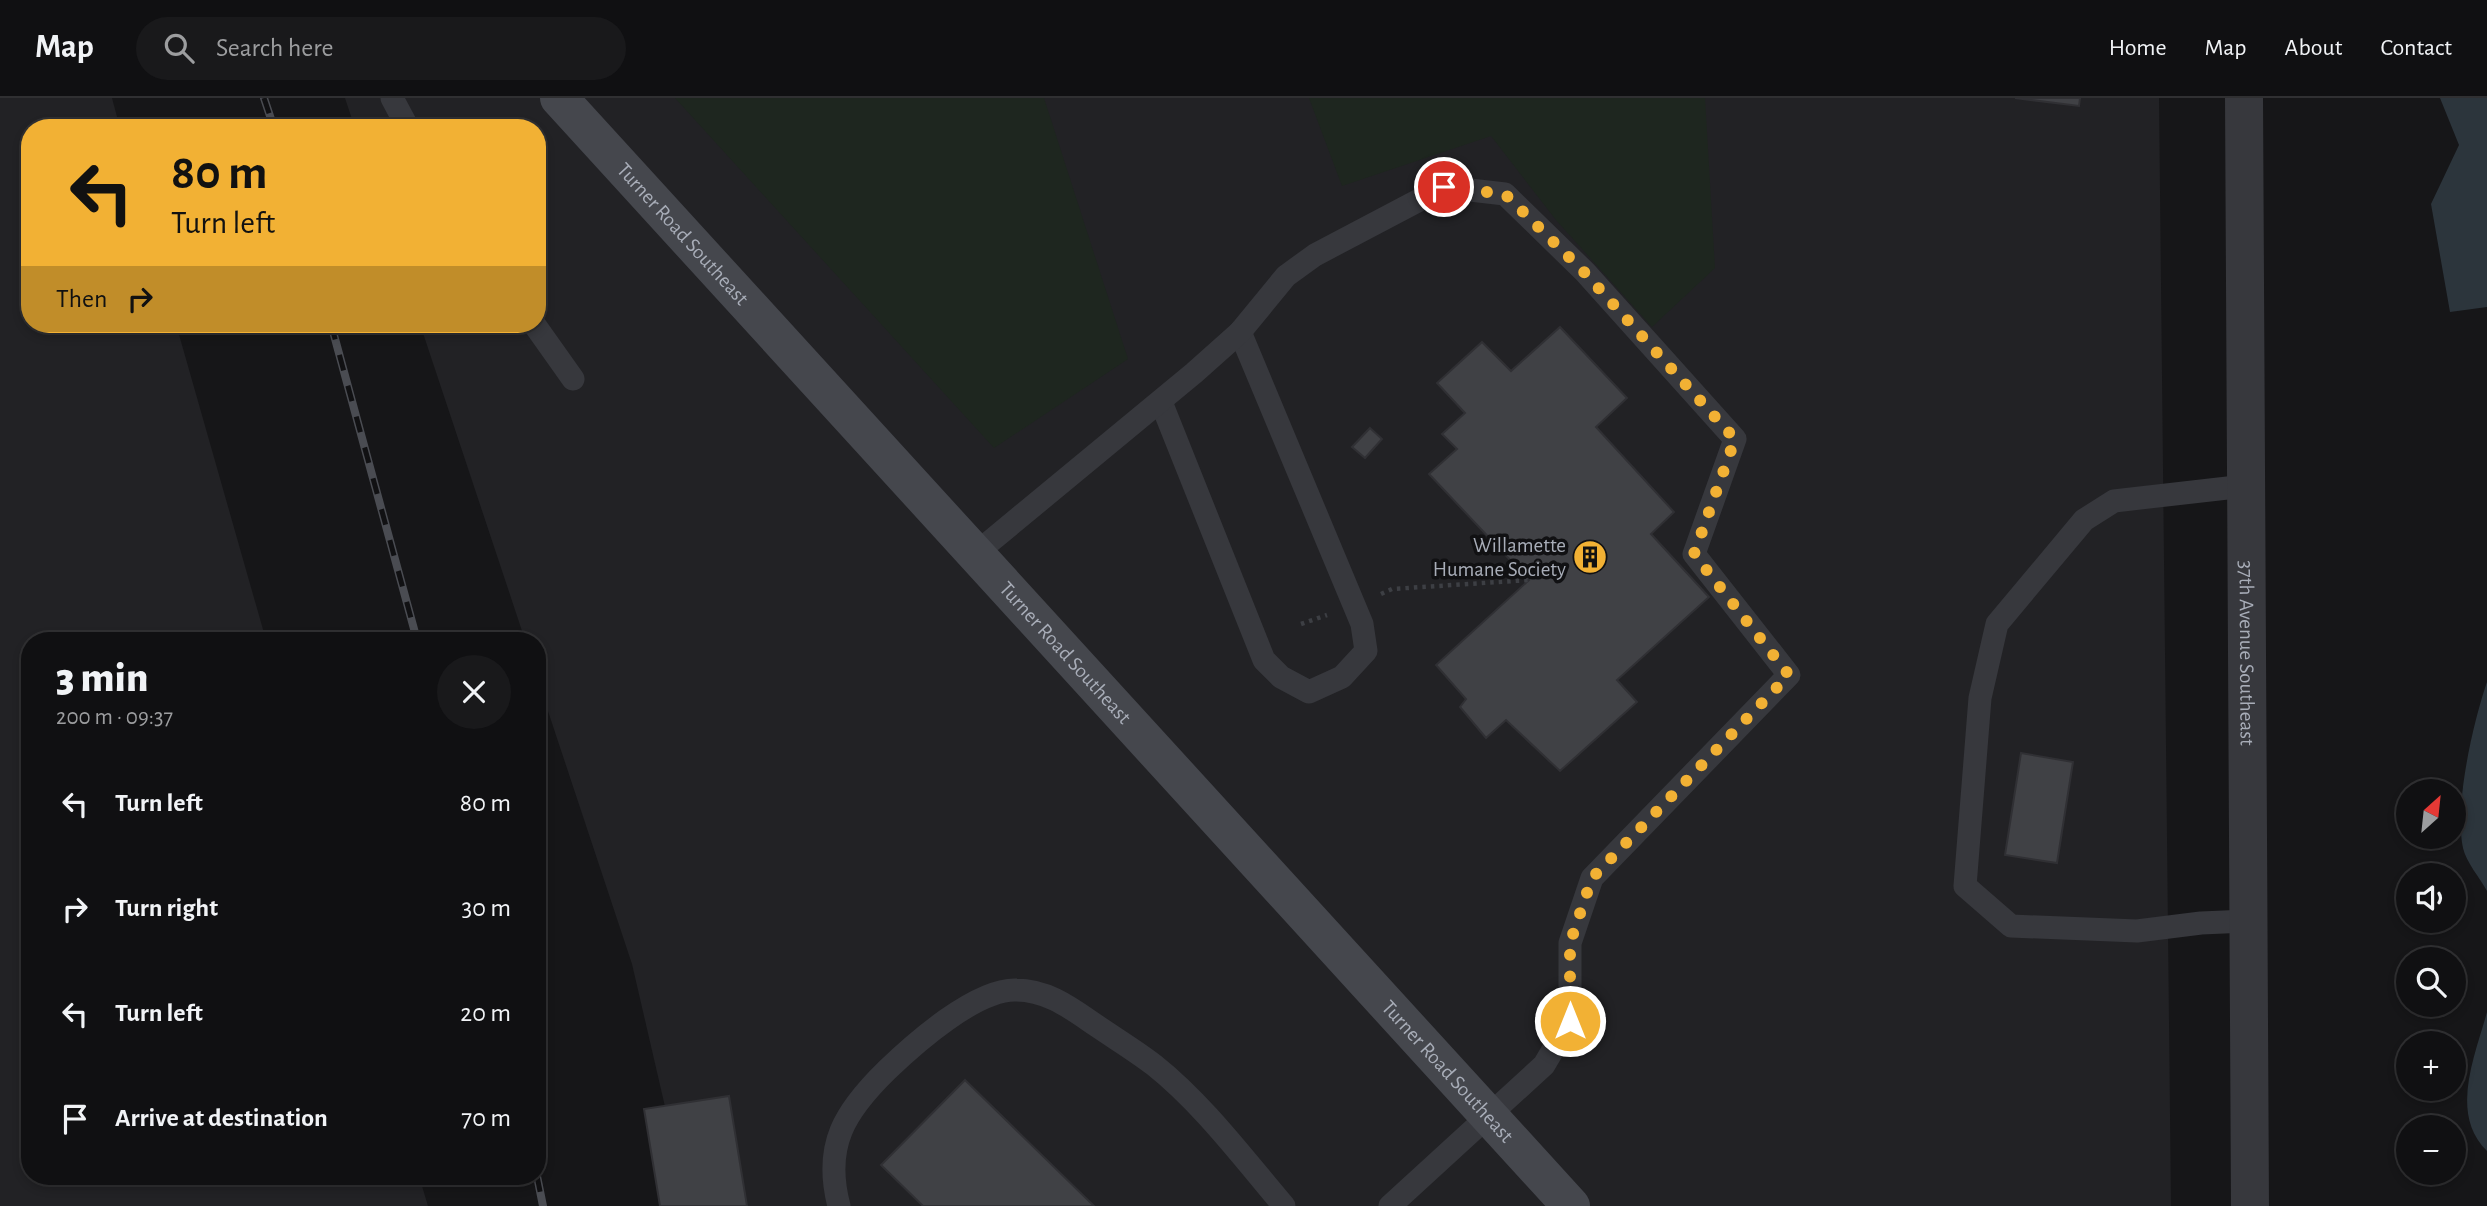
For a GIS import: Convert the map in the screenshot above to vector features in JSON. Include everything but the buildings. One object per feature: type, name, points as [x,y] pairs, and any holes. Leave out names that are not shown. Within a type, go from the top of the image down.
[{"type":"main road","name":"Turner Road Southeast","points":[[559,98],[1572,1206]]},
{"type":"street","name":"37th Avenue Southeast","points":[[2244,98],[2250,1206]]},
{"type":"lane","points":[[393,98],[404,119]]},
{"type":"lane","points":[[975,554],[1161,402],[1240,332],[1286,276],[1315,255],[1444,187],[1505,194],[1584,272],[1735,439],[1694,554],[1789,675],[1592,878],[1570,943],[1570,1021],[1544,1065],[1390,1206]]},
{"type":"lane","points":[[1161,402],[1264,660],[1281,677],[1309,692],[1342,677],[1366,651],[1362,624],[1240,332]]},
{"type":"lane","points":[[540,333],[573,379]]},
{"type":"lane","points":[[2245,485],[2115,501],[2084,520],[1997,624],[1980,698],[1965,886],[2011,926],[2137,931],[2202,923],[2247,922]]},
{"type":"lane","points":[[839,1206],[834,1187],[836,1143],[856,1101],[907,1051],[969,1004],[1014,989],[1052,996],[1155,1066],[1222,1132],[1283,1206]]},
{"type":"path","points":[[1301,624],[1392,589],[1529,580]]},
{"type":"shaded area","points":[[0,98],[112,98],[118,119],[21,119],[21,333],[179,333],[264,632],[21,632],[21,1185],[422,1185],[428,1206],[0,1206]]},
{"type":"shaded area","points":[[345,98],[2159,98],[2171,1206],[688,1206],[632,964],[546,705],[546,632],[522,632],[423,333],[546,333],[546,119],[352,119]]},
{"type":"shaded area","points":[[675,98],[1044,98],[1128,359],[994,448]]},
{"type":"shaded area","points":[[1309,98],[1705,98],[1715,268],[1652,327],[1556,220],[1491,136],[1342,186]]},
{"type":"shaded area","points":[[2440,98],[2487,98],[2487,307],[2450,312],[2431,204],[2459,145]]},
{"type":"shaded area","points":[[2487,682],[2487,891],[2463,849],[2466,849],[2464,779],[2476,719]]},
{"type":"shaded area","points":[[2487,1012],[2487,1151],[2469,1120],[2467,1102],[2472,1066]]},
{"type":"railway","points":[[264,98],[271,119]]},
{"type":"railway","points":[[333,333],[415,632]]},
{"type":"railway","points":[[539,1185],[543,1206]]},
{"type":"place","name":"Willamette Humane Society","points":[[1590,557]]},
{"type":"route","points":[[1444,187],[1505,194],[1584,272],[1735,439],[1694,554],[1789,675],[1592,878],[1570,943],[1570,1021]]}]
